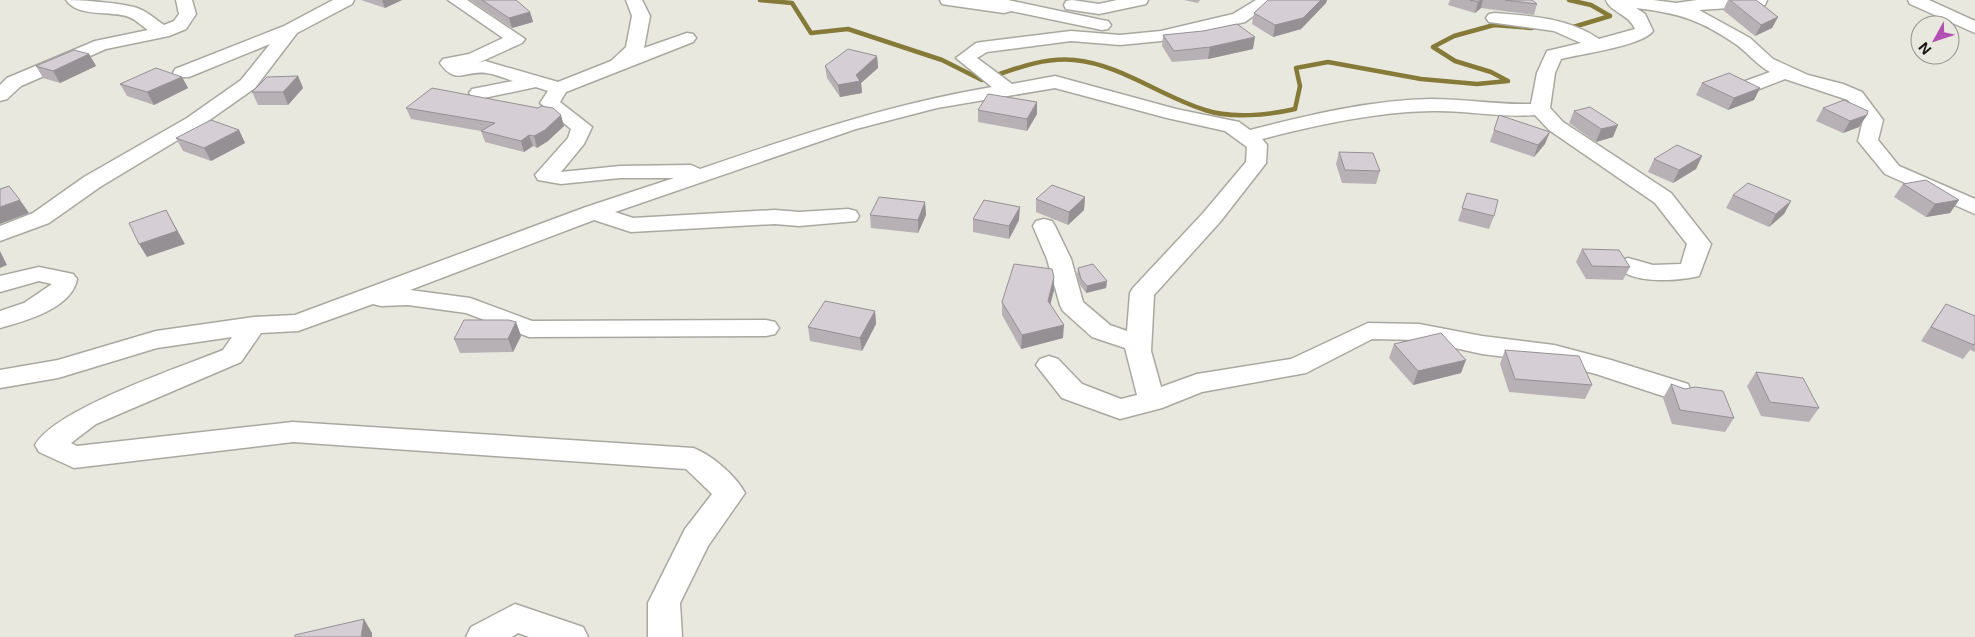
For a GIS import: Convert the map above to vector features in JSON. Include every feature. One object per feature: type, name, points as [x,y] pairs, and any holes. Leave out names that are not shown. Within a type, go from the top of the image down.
[{"type":"street","points":[[74,0],[94,8],[133,12],[163,32]]},
{"type":"street","points":[[0,95],[14,82],[101,45],[163,32],[180,25],[188,14],[184,0]]},
{"type":"street","points":[[182,73],[292,29],[346,0]]},
{"type":"street","points":[[456,0],[516,39],[474,58],[449,63],[457,71],[485,67],[559,88]]},
{"type":"street","points":[[617,65],[635,49],[641,16],[634,0]]},
{"type":"street","points":[[948,0],[1031,11],[1161,36]]},
{"type":"street","points":[[989,0],[1031,11]]},
{"type":"street","points":[[1045,0],[1099,9],[1140,0]]},
{"type":"street","points":[[1916,0],[1975,28]]},
{"type":"street","points":[[1614,1],[1672,7],[1698,14],[1744,42],[1767,63],[1801,79],[1836,88],[1855,96],[1873,120],[1868,140],[1877,154],[1892,170],[1975,207]]},
{"type":"street","points":[[1540,109],[1546,73],[1553,54],[1632,37],[1644,31],[1639,18],[1614,1]]},
{"type":"street","points":[[1672,7],[1759,2]]},
{"type":"street","points":[[1008,90],[965,58],[982,47],[1070,36],[1120,40],[1161,36],[1238,18],[1262,4]]},
{"type":"street","points":[[1495,18],[1555,24],[1582,34],[1594,44]]},
{"type":"street","points":[[0,234],[41,218],[92,182],[194,122],[248,84],[292,29]]},
{"type":"street","points":[[687,38],[559,88],[550,103],[582,128],[577,140],[546,175],[561,178],[620,172],[716,170]]},
{"type":"street","points":[[1040,40],[1065,44],[1137,48]]},
{"type":"street","points":[[1747,87],[1786,72]]},
{"type":"street","points":[[479,93],[538,82]]},
{"type":"street","points":[[0,379],[58,370],[156,340],[254,325],[298,323],[594,212],[849,125],[936,102],[1055,82],[1174,114],[1232,126],[1257,145],[1256,163],[1212,217],[1142,293],[1140,344],[1138,351],[1152,401]]},
{"type":"street","points":[[1246,137],[1312,120],[1386,108],[1456,105],[1524,111],[1540,109]]},
{"type":"street","points":[[1540,109],[1556,126],[1663,198],[1700,244],[1691,271],[1651,273],[1628,265]]},
{"type":"street","points":[[594,212],[631,225],[848,216]]},
{"type":"street","points":[[1044,226],[1059,260],[1072,305],[1101,331],[1140,344]]},
{"type":"street","points":[[0,284],[39,274],[65,279],[63,289],[33,309],[0,320]]},
{"type":"street","points":[[360,300],[408,297],[470,306],[528,329],[766,328]]},
{"type":"street","points":[[254,325],[232,356],[86,417],[49,445],[74,457],[293,432],[693,458],[730,493],[696,538],[664,603],[665,637]]},
{"type":"street","points":[[1049,365],[1072,391],[1120,409],[1152,401],[1197,383],[1297,367],[1368,331],[1419,332],[1482,345],[1554,354],[1602,366],[1678,391]]},
{"type":"street","points":[[483,637],[515,618],[571,637]]},
{"type":"building","points":[[482,0],[516,0],[530,12],[509,18]]},
{"type":"building","points":[[1268,0],[1321,0],[1303,18],[1275,25],[1254,13]]},
{"type":"building","points":[[1505,0],[1532,0],[1537,4]]},
{"type":"building","points":[[1730,0],[1756,0],[1778,17],[1761,25]]},
{"type":"building","points":[[1237,24],[1255,37],[1210,47],[1174,51],[1163,35],[1203,31]]},
{"type":"building","points":[[848,49],[877,56],[856,75],[860,81],[838,85],[825,66]]},
{"type":"building","points":[[74,50],[89,54],[53,71],[36,66]]},
{"type":"building","points":[[156,68],[182,77],[147,92],[120,84]]},
{"type":"building","points":[[1729,73],[1760,88],[1734,98],[1702,83]]},
{"type":"building","points":[[298,76],[283,92],[252,92],[267,77]]},
{"type":"building","points":[[432,88],[538,108],[541,106],[553,108],[561,115],[545,130],[534,136],[529,135],[521,141],[481,131],[495,123],[406,108]]},
{"type":"building","points":[[988,94],[1037,102],[1027,119],[978,110]]},
{"type":"building","points":[[1844,100],[1868,111],[1867,115],[1850,121],[1823,108]]},
{"type":"building","points":[[1590,107],[1618,125],[1601,129],[1574,111]]},
{"type":"building","points":[[1499,115],[1550,132],[1538,145],[1494,130]]},
{"type":"building","points":[[211,120],[239,130],[204,148],[176,138]]},
{"type":"building","points":[[1677,145],[1702,156],[1679,170],[1654,159]]},
{"type":"building","points":[[1339,152],[1373,153],[1380,171],[1345,170]]},
{"type":"building","points":[[1926,180],[1959,200],[1935,204],[1903,184]]},
{"type":"building","points":[[1748,183],[1791,201],[1776,214],[1733,195]]},
{"type":"building","points":[[1052,185],[1085,197],[1069,212],[1036,199]]},
{"type":"building","points":[[9,186],[20,200],[0,207],[0,189]]},
{"type":"building","points":[[1467,193],[1498,200],[1494,216],[1462,208]]},
{"type":"building","points":[[879,197],[925,202],[918,220],[870,215]]},
{"type":"building","points":[[984,200],[1020,207],[1009,226],[973,219]]},
{"type":"building","points":[[166,210],[177,231],[139,244],[129,223]]},
{"type":"building","points":[[1582,249],[1619,250],[1630,267],[1592,266]]},
{"type":"building","points":[[1014,264],[1052,269],[1054,277],[1048,301],[1064,325],[1022,335],[1002,302]]},
{"type":"building","points":[[1093,264],[1107,281],[1087,286],[1081,279],[1078,268]]},
{"type":"building","points":[[825,301],[875,311],[860,338],[808,327]]},
{"type":"building","points":[[1946,304],[1975,316],[1974,345],[1931,327]]},
{"type":"building","points":[[464,320],[509,320],[516,322],[508,339],[454,339]]},
{"type":"building","points":[[1441,333],[1466,360],[1418,371],[1394,344]]},
{"type":"building","points":[[1505,350],[1579,356],[1592,385],[1515,379]]},
{"type":"building","points":[[1756,372],[1803,378],[1819,408],[1770,402]]},
{"type":"building","points":[[1671,384],[1685,389],[1695,387],[1723,391],[1734,418],[1680,410]]},
{"type":"building","points":[[364,619],[361,637],[295,637],[295,635]]},
{"type":"waterway","points":[[760,0],[792,3],[811,33],[848,29],[942,60],[982,80],[1039,62],[1074,60],[1091,63],[1124,74],[1205,110],[1238,115],[1274,113],[1295,109],[1300,86],[1296,68],[1328,62],[1421,79],[1477,84],[1508,81],[1491,72],[1455,61],[1433,47],[1454,36],[1494,25],[1532,28]]},
{"type":"waterway","points":[[1569,0],[1591,5],[1610,16],[1570,28]]}]
